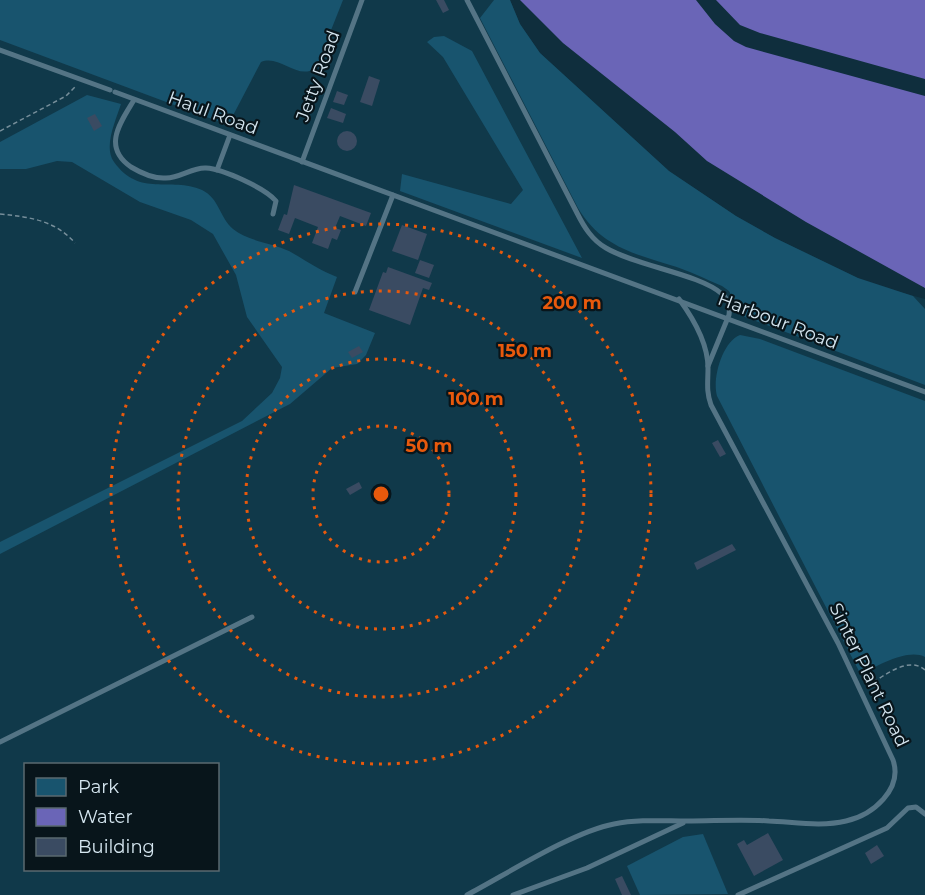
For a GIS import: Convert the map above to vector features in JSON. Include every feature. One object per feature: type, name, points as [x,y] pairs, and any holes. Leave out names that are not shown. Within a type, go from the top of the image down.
[{"type":"lane","name":"Jetty Road","points":[[302,162],[362,0]]},
{"type":"lane","points":[[467,0],[577,213],[591,235],[616,253],[717,290],[725,296],[729,304],[728,318],[708,368]]},
{"type":"lane","name":"Haul Road","points":[[0,50],[302,162]]},
{"type":"lane","points":[[134,99],[123,117],[115,140],[115,149],[122,160],[137,171],[159,178],[176,177],[205,168],[217,170],[268,194],[276,201],[273,214]]},
{"type":"lane","points":[[217,170],[230,135]]},
{"type":"lane","points":[[302,162],[393,195],[355,292]]},
{"type":"lane","name":"Harbour Road","points":[[393,195],[620,277],[925,392]]},
{"type":"lane","name":"Sinter Plant Road","points":[[467,895],[567,842],[603,826],[640,820],[763,820],[829,824],[854,819],[879,804],[894,783],[896,767],[861,689],[711,405],[706,386],[708,368],[697,330],[679,299]]},
{"type":"lane","points":[[0,741],[252,617]]},
{"type":"lane","points":[[738,895],[887,828],[908,808],[915,807],[925,814]]},
{"type":"lane","points":[[513,895],[587,868],[687,821]]},
{"type":"path","points":[[0,131],[66,96],[76,87],[79,79]]},
{"type":"path","points":[[0,214],[44,221],[60,228],[75,243]]},
{"type":"path","points":[[861,689],[902,666],[915,664],[925,670]]},
{"type":"shaded area","points":[[0,0],[510,0],[520,24],[540,53],[669,171],[736,216],[775,238],[870,284],[925,299],[925,895],[0,895]]},
{"type":"green space","points":[[0,0],[343,0],[316,68],[302,71],[275,61],[261,62],[228,125],[0,40]]},
{"type":"green space","points":[[494,0],[510,0],[520,24],[540,53],[669,171],[736,216],[775,238],[858,278],[913,296],[925,309],[925,385],[742,316],[729,291],[722,286],[683,269],[618,246],[596,231],[578,208],[480,18]]},
{"type":"green space","points":[[444,36],[472,51],[582,258],[400,191],[402,174],[511,204],[523,190],[443,57],[427,42],[434,37]]},
{"type":"green space","points":[[87,95],[121,104],[110,141],[110,149],[114,162],[124,173],[134,180],[145,183],[190,186],[202,190],[212,198],[225,219],[239,233],[289,251],[337,277],[324,313],[375,333],[366,355],[357,364],[332,368],[290,404],[0,554],[0,542],[242,421],[272,393],[280,378],[282,367],[247,317],[236,275],[213,234],[191,220],[140,202],[72,162],[57,161],[26,169],[0,169],[0,142]]},
{"type":"green space","points":[[740,335],[760,339],[925,401],[925,657],[901,656],[861,675],[717,396],[717,371],[723,353],[728,345]]},
{"type":"green space","points":[[703,834],[728,894],[640,895],[627,866],[683,837]]},
{"type":"water","points":[[520,0],[925,0],[925,288],[806,222],[707,161],[675,132],[563,43]]},
{"type":"pier","points":[[696,0],[716,0],[740,25],[760,33],[925,79],[925,96],[746,47],[734,41],[715,24]]},
{"type":"building","points":[[436,0],[444,0],[449,10],[443,13]]},
{"type":"building","points":[[369,76],[380,80],[372,106],[360,102]]},
{"type":"building","points":[[337,91],[348,95],[344,105],[333,102]]},
{"type":"building","points":[[331,108],[346,114],[343,123],[327,118]]},
{"type":"building","points":[[95,114],[102,126],[94,131],[87,118]]},
{"type":"building","points":[[347,131],[354,134],[357,141],[354,148],[347,151],[340,148],[337,141],[340,134]]},
{"type":"building","points":[[294,185],[371,213],[366,226],[340,216],[335,228],[341,230],[337,240],[332,238],[328,249],[312,243],[318,227],[295,218],[289,234],[278,230],[284,214],[287,215]]},
{"type":"building","points":[[402,225],[427,234],[418,260],[392,251]]},
{"type":"building","points":[[420,260],[434,265],[429,278],[415,273]]},
{"type":"building","points":[[388,267],[432,283],[429,290],[423,288],[410,325],[369,310],[383,272],[386,273]]},
{"type":"building","points":[[359,346],[363,352],[352,358],[348,352]]},
{"type":"building","points":[[718,440],[726,454],[720,457],[712,443]]},
{"type":"building","points":[[359,482],[362,488],[350,495],[346,489]]},
{"type":"building","points":[[732,544],[736,550],[697,570],[694,563]]},
{"type":"building","points":[[768,833],[783,860],[754,876],[737,844],[744,840],[747,845]]},
{"type":"building","points":[[877,845],[884,856],[871,864],[865,853]]},
{"type":"building","points":[[622,876],[631,895],[622,895],[615,879]]}]
